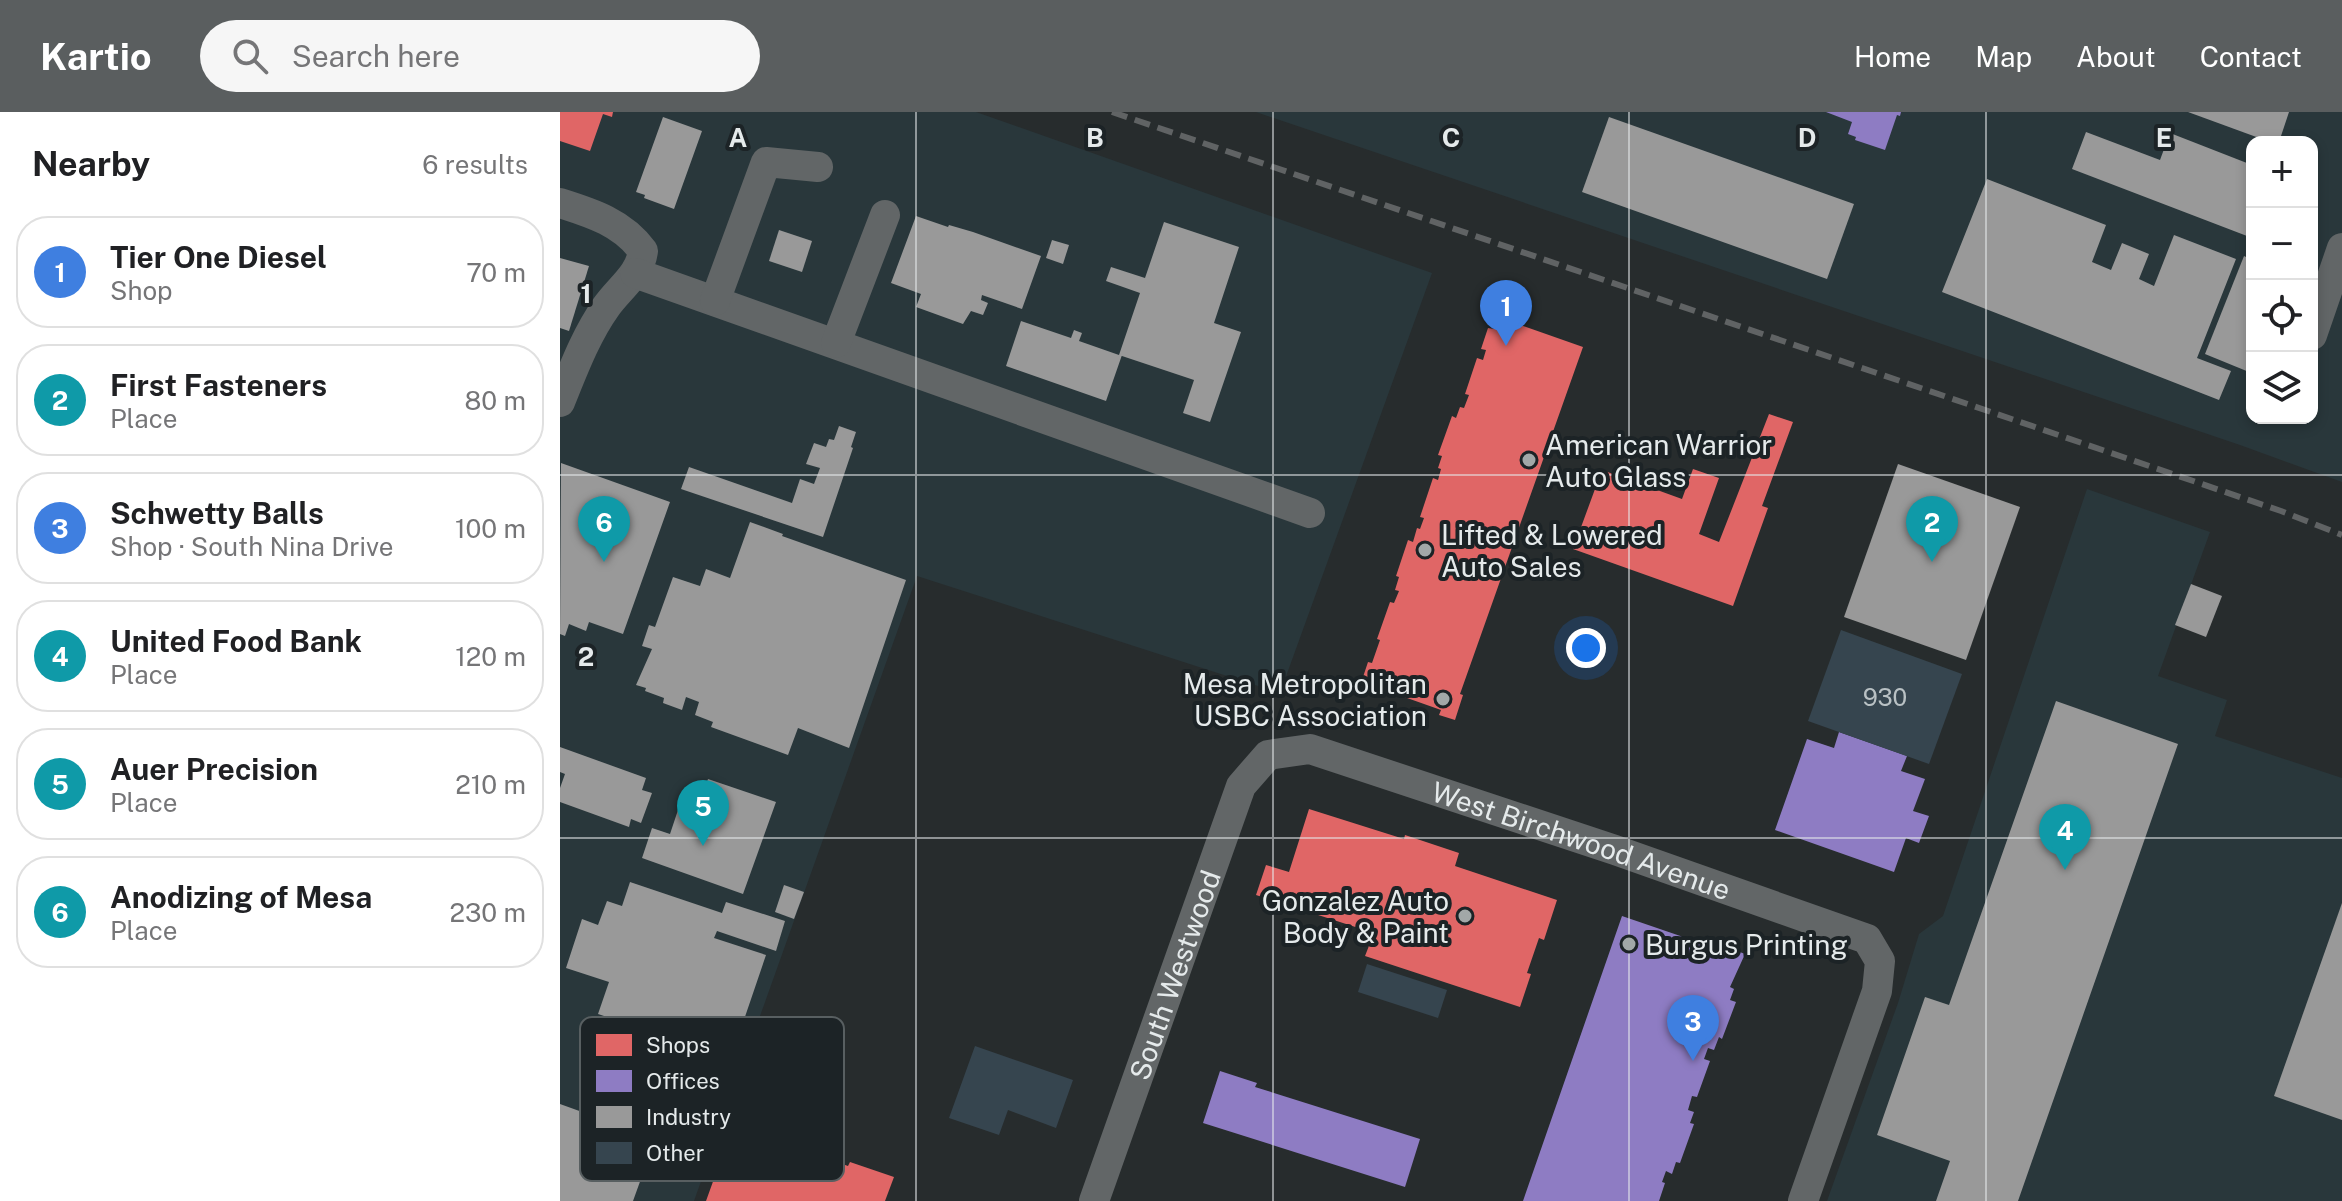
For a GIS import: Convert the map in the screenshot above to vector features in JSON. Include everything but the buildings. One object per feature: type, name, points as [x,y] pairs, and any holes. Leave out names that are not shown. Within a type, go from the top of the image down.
[{"type":"street","points":[[715,301],[766,162],[818,167]]},
{"type":"street","points":[[560,203],[595,214],[618,227],[643,251],[641,266],[605,307],[581,351],[560,402]]},
{"type":"street","points":[[836,343],[885,215]]},
{"type":"street","points":[[2318,318],[2342,248]]},
{"type":"street","points":[[635,273],[1310,513]]},
{"type":"street","name":"West Birchwood Avenue","points":[[1268,755],[1310,749],[1615,850],[1867,939],[1880,961],[1877,991],[1803,1201]]},
{"type":"street","name":"South Westwood","points":[[1094,1201],[1241,786],[1268,755]]},
{"type":"shaded area","points":[[560,112],[976,112],[1432,273],[1280,693],[917,576],[760,1017],[580,1017],[580,1181],[701,1181],[694,1201],[560,1201]]},
{"type":"shaded area","points":[[1256,112],[2342,112],[2342,482],[2240,445]]},
{"type":"shaded area","points":[[2087,489],[2210,532],[2158,676],[2227,700],[2215,736],[2342,778],[2342,1201],[1827,1201],[1898,1003],[1919,934],[1943,916]]},
{"type":"railway","points":[[1112,112],[2281,511],[2342,535]]},
{"type":"place","name":"Tier One Diesel","points":[[1506,346]]},
{"type":"place","name":"American Warrior Auto Glass","points":[[1529,460]]},
{"type":"place","name":"Lifted & Lowered Auto Sales","points":[[1425,550]]},
{"type":"place","name":"Anodizing of Mesa","points":[[604,562]]},
{"type":"place","name":"First Fasteners","points":[[1932,562]]},
{"type":"place","name":"Mesa Metropolitan USBC Association","points":[[1443,699]]},
{"type":"place","name":"Auer Precision","points":[[703,846]]},
{"type":"place","name":"United Food Bank","points":[[2065,870]]},
{"type":"place","name":"Gonzalez Auto Body & Paint","points":[[1465,916]]},
{"type":"place","name":"Burgus Printing","points":[[1629,944]]},
{"type":"place","name":"Schwetty Balls","points":[[1693,1061]]}]
